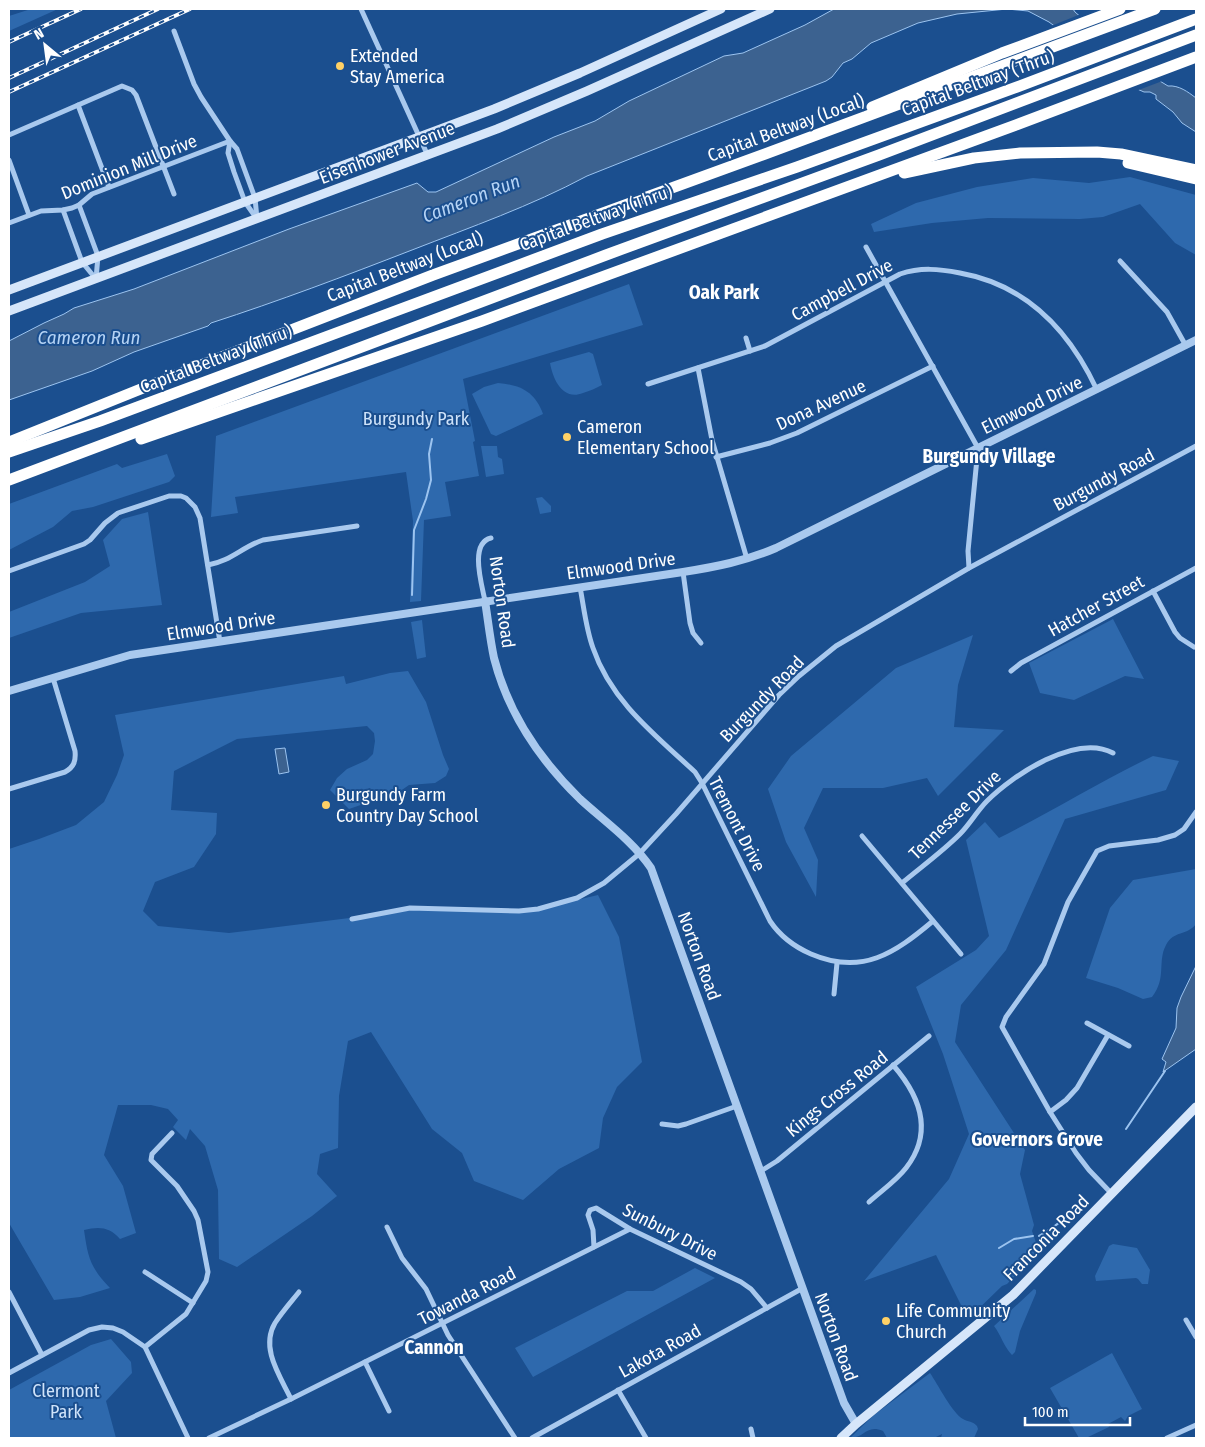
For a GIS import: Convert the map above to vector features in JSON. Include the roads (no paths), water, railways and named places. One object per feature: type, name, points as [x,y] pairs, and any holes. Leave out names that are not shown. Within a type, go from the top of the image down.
[{"type":"highway","points":[[765,154],[916,88],[1002,53],[1120,9]]},
{"type":"highway","name":"Capital Beltway (Local)","points":[[9,442],[397,289],[1155,9]]},
{"type":"highway","name":"Capital Beltway (Thru)","points":[[9,452],[100,421],[602,234],[797,167],[1044,77],[1196,19]]},
{"type":"highway","name":"Capital Beltway (Thru)","points":[[52,464],[606,255],[870,159],[1196,35]]},
{"type":"highway","points":[[9,480],[52,464],[142,439],[371,360],[1083,100],[1196,56]]},
{"type":"highway","points":[[1068,152],[1107,158],[1196,179]]},
{"type":"highway","points":[[849,186],[974,158],[1020,153],[1121,154],[1196,170]]},
{"type":"main road","name":"Eisenhower Avenue","points":[[9,290],[420,137],[550,86],[721,9]]},
{"type":"main road","name":"Eisenhower Avenue","points":[[9,312],[428,156],[563,102],[770,9]]},
{"type":"main road","name":"Franconia Road","points":[[841,1438],[1013,1294],[1196,1107]]},
{"type":"street","points":[[362,9],[428,156]]},
{"type":"street","points":[[174,31],[195,86],[237,149],[255,198],[257,220]]},
{"type":"street","points":[[9,135],[122,86],[132,90],[136,95],[174,194]]},
{"type":"street","points":[[78,105],[109,187]]},
{"type":"street","points":[[230,141],[228,153],[245,202],[257,220]]},
{"type":"street","name":"Dominion Mill Drive","points":[[9,223],[41,211],[63,210],[79,205],[92,194],[230,141]]},
{"type":"street","points":[[9,160],[29,215]]},
{"type":"street","points":[[79,205],[98,256],[96,279]]},
{"type":"street","points":[[63,210],[82,262],[96,279]]},
{"type":"street","points":[[866,247],[978,448],[968,551],[969,568]]},
{"type":"street","points":[[1120,261],[1167,312],[1186,346]]},
{"type":"street","name":"Campbell Drive","points":[[648,384],[750,351],[780,339],[885,281],[910,271],[933,269],[982,278],[1011,289],[1035,306],[1068,341],[1087,370],[1097,390]]},
{"type":"street","points":[[746,338],[750,351]]},
{"type":"street","name":"Elmwood Drive","points":[[9,691],[130,655],[683,572],[726,565],[747,559],[776,548],[1196,340]]},
{"type":"street","name":"Dona Avenue","points":[[716,457],[770,443],[798,433],[933,366]]},
{"type":"street","points":[[698,368],[716,457],[747,559]]},
{"type":"street","name":"Burgundy Road","points":[[352,918],[410,908],[519,911],[538,909],[576,898],[604,883],[639,854],[779,695],[817,661],[860,631],[969,568],[1196,446]]},
{"type":"street","points":[[9,571],[84,544],[118,513],[169,496],[181,496],[186,498],[197,512],[201,524],[220,642]]},
{"type":"street","points":[[208,566],[223,562],[252,544],[263,540],[357,526]]},
{"type":"street","name":"Norton Road","points":[[491,538],[486,539],[478,552],[491,642],[499,674],[510,704],[525,733],[542,757],[564,782],[648,863],[654,875],[844,1403],[856,1424]]},
{"type":"street","name":"Hatcher Street","points":[[1011,671],[1021,663],[1196,568]]},
{"type":"street","points":[[683,572],[690,623],[693,633],[701,643]]},
{"type":"street","name":"Tremont Drive","points":[[580,587],[592,647],[610,685],[633,714],[695,772],[774,927],[787,940],[803,950],[836,963],[858,962],[882,956],[901,946],[932,921]]},
{"type":"street","points":[[1153,591],[1175,632],[1180,638],[1194,647]]},
{"type":"street","points":[[9,789],[65,772],[75,762],[75,751],[53,678]]},
{"type":"street","name":"Tennessee Drive","points":[[902,884],[960,834],[986,802],[1026,770],[1046,759],[1091,747],[1101,748],[1113,753]]},
{"type":"street","points":[[1112,1194],[1083,1162],[1050,1112],[1005,1035],[1002,1027],[1003,1022],[1044,964],[1068,902],[1097,851],[1108,846],[1158,840],[1175,835],[1184,829],[1196,812]]},
{"type":"street","points":[[862,836],[961,954]]},
{"type":"street","points":[[834,994],[836,963]]},
{"type":"street","points":[[1087,1023],[1129,1046]]},
{"type":"street","points":[[1050,1112],[1066,1100],[1077,1088],[1108,1035]]},
{"type":"street","name":"Kings Cross Road","points":[[760,1171],[777,1161],[929,1036]]},
{"type":"street","points":[[869,1202],[905,1169],[914,1155],[920,1139],[921,1121],[917,1102],[910,1087],[893,1066]]},
{"type":"street","points":[[662,1124],[678,1126],[737,1106]]},
{"type":"street","points":[[145,1347],[182,1317],[206,1281],[208,1272],[198,1220],[177,1186],[151,1160],[152,1154],[172,1133]]},
{"type":"street","name":"Sunbury Drive","points":[[594,1247],[593,1230],[588,1218],[590,1210],[596,1208],[630,1229],[741,1282],[767,1308]]},
{"type":"street","points":[[387,1227],[402,1258],[426,1289],[448,1335],[515,1438]]},
{"type":"street","name":"Towanda Road","points":[[208,1438],[291,1399],[630,1229]]},
{"type":"street","points":[[146,1272],[193,1303]]},
{"type":"street","name":"Lakota Road","points":[[532,1438],[803,1288]]},
{"type":"street","points":[[9,1292],[42,1355]]},
{"type":"street","points":[[291,1399],[273,1361],[270,1340],[276,1322],[299,1292]]},
{"type":"street","points":[[1186,1320],[1196,1337]]},
{"type":"street","points":[[9,1373],[89,1330],[102,1327],[113,1328],[123,1332],[145,1347],[188,1438]]},
{"type":"street","points":[[364,1362],[389,1411]]},
{"type":"street","points":[[618,1390],[646,1438]]},
{"type":"street","points":[[1167,1438],[1196,1424]]},
{"type":"street","points":[[751,1429],[753,1438]]},
{"type":"water","name":"Cameron Run","points":[[834,9],[1007,9],[957,14],[918,23],[871,43],[852,59],[843,63],[832,77],[826,81],[587,176],[523,207],[312,288],[134,352],[92,371],[9,400],[9,341],[74,308],[134,289],[289,229],[417,183],[428,192],[436,192],[554,137],[595,121],[629,101],[724,56],[743,53],[805,25]]},
{"type":"water","points":[[1007,9],[1073,9],[1091,26],[1103,50],[1137,67],[1168,86],[1187,91],[1196,98],[1196,132],[1182,123],[1173,112],[1156,99],[1156,95],[1144,92],[1110,77],[1068,36],[1049,22],[1028,11]]},
{"type":"water","points":[[285,748],[289,772],[279,774],[275,749]]},
{"type":"water","points":[[1196,966],[1196,1049],[1163,1072],[1166,1062],[1162,1059],[1176,1028],[1177,1008]]},
{"type":"waterway","points":[[412,595],[414,530],[431,480],[429,454],[432,439]]},
{"type":"waterway","points":[[1126,1129],[1165,1071]]},
{"type":"waterway","points":[[1039,1236],[1069,1215],[1083,1200]]},
{"type":"waterway","points":[[999,1248],[1014,1239],[1033,1236]]},
{"type":"railway","points":[[9,42],[81,9]]},
{"type":"railway","points":[[9,78],[158,9]]},
{"type":"railway","points":[[9,92],[190,9]]},
{"type":"place","name":"Extended Stay America","points":[[340,66]]},
{"type":"place","name":"Cameron Elementary School","points":[[567,437]]},
{"type":"place","name":"Burgundy Farm Country Day School","points":[[326,805]]},
{"type":"place","name":"Life Community Church","points":[[886,1321]]},
{"type":"district","name":"Oak Park","points":[[724,292]]},
{"type":"district","name":"Burgundy Village","points":[[989,456]]},
{"type":"district","name":"Governors Grove","points":[[1037,1139]]},
{"type":"district","name":"Cannon","points":[[434,1347]]},
{"type":"park label","name":"Burgundy Park","points":[[416,419]]},
{"type":"park label","name":"Clermont Park","points":[[66,1401]]}]
